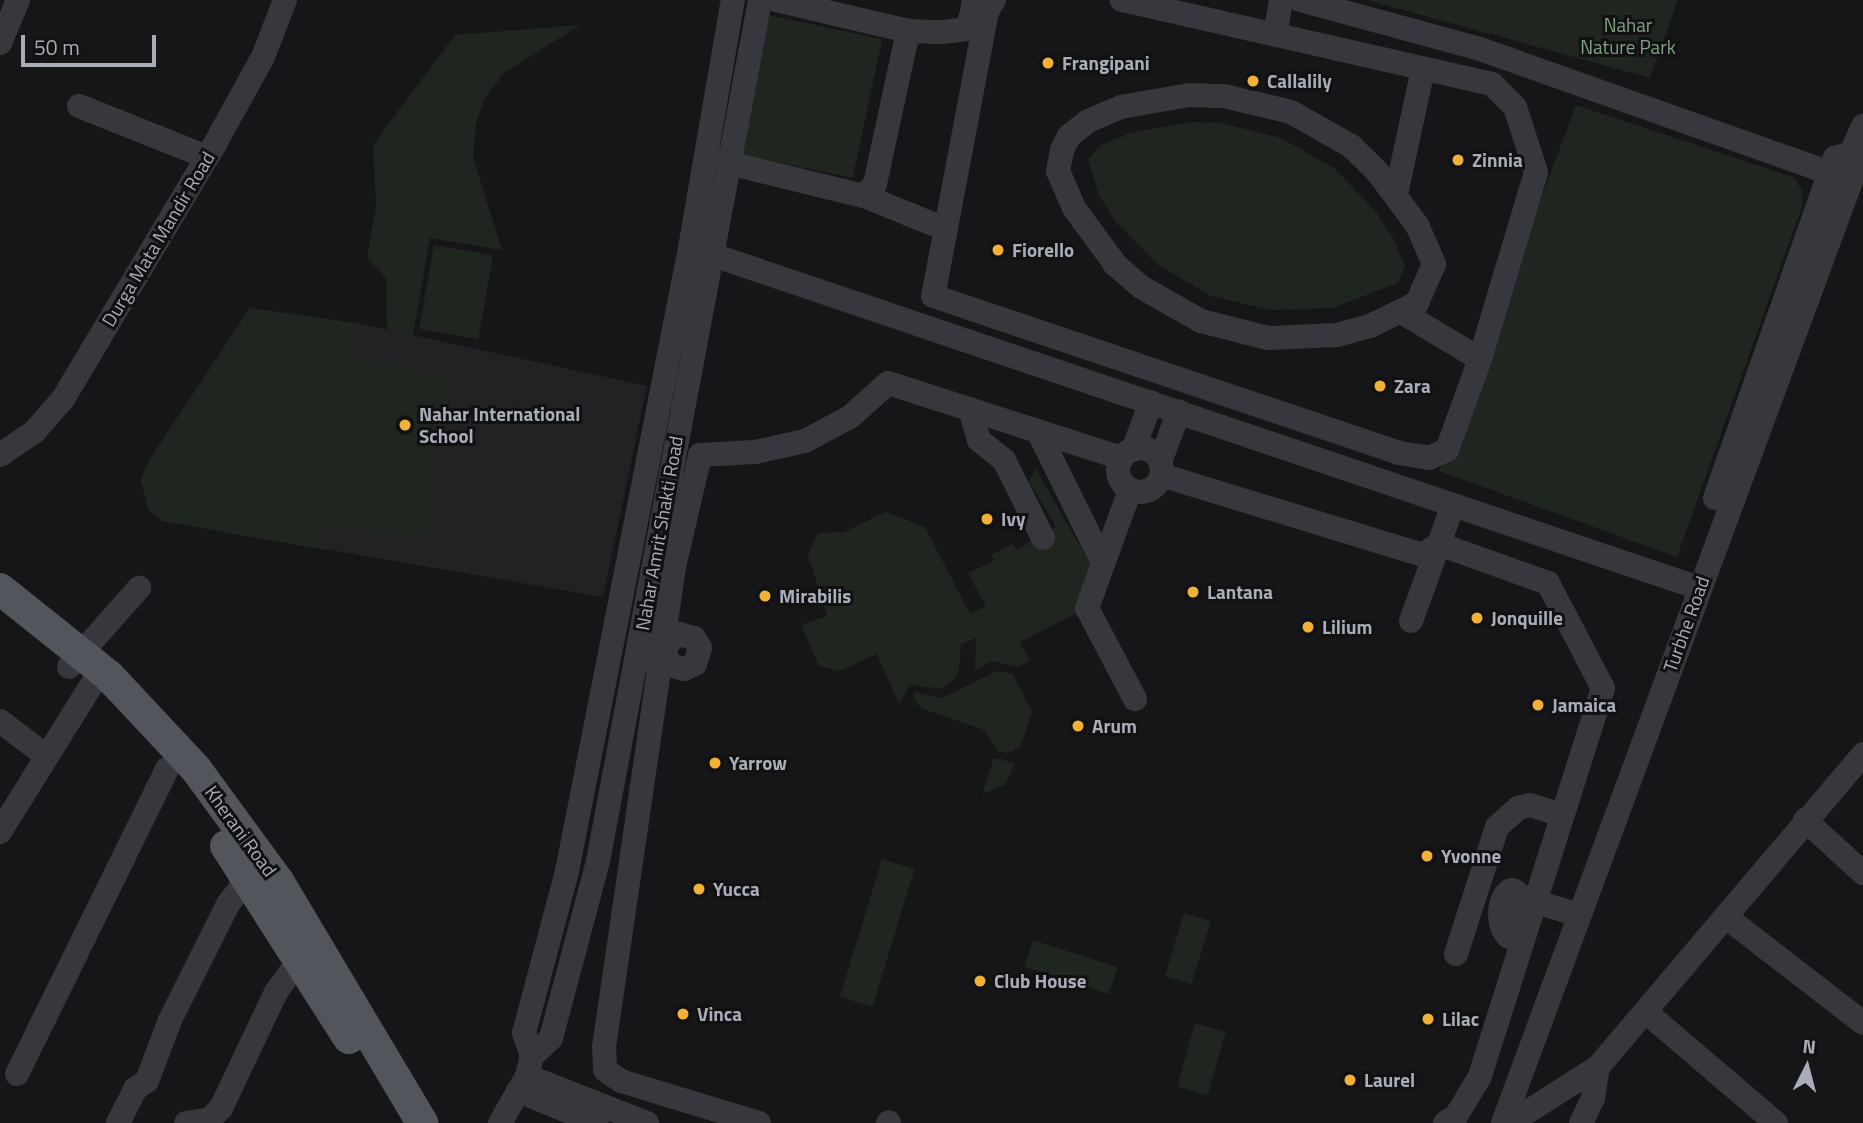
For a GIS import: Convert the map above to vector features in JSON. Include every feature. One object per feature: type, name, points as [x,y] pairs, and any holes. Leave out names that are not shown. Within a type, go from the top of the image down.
[{"type":"main road","name":"Kherani Road","points":[[0,589],[196,769],[307,950],[422,1123]]},
{"type":"main road","name":"Kherani Road","points":[[0,611],[85,669],[167,769],[256,869]]},
{"type":"main road","name":"Kherani Road","points":[[307,950],[400,1123]]},
{"type":"street","points":[[0,43],[18,0]]},
{"type":"street","name":"Durga Mata Mandir Road","points":[[0,455],[34,432],[63,399],[207,157],[263,57],[285,0]]},
{"type":"street","name":"Nahar Amrit Shakti Road","points":[[526,1075],[524,1033],[567,871],[608,652],[690,248],[733,0]]},
{"type":"street","name":"Nahar Amrit Shakti Road","points":[[500,1123],[526,1075],[551,1038],[655,653],[683,448],[714,254],[760,0]]},
{"type":"street","points":[[776,0],[908,31],[968,29]]},
{"type":"street","points":[[919,300],[974,0]]},
{"type":"street","points":[[994,0],[987,11],[933,296],[1399,453],[1429,458],[1447,450],[1480,359],[1536,172],[1515,107],[1492,84],[1121,0]]},
{"type":"street","points":[[1275,35],[1281,0]]},
{"type":"street","points":[[1300,0],[1478,48],[1841,177]]},
{"type":"street","points":[[864,196],[875,184],[908,31]]},
{"type":"street","points":[[727,36],[753,38]]},
{"type":"street","points":[[1396,194],[1423,69]]},
{"type":"street","points":[[1224,96],[1258,102],[1322,127],[1351,146],[1396,194],[1434,264],[1426,289],[1403,313],[1348,332],[1302,338],[1256,336],[1201,321],[1141,287],[1115,264],[1074,208],[1058,171],[1069,136],[1088,121],[1155,99],[1224,96]]},
{"type":"street","points":[[79,106],[207,157]]},
{"type":"street","points":[[1487,1123],[1569,919],[1841,177],[1835,158],[1851,153],[1863,125]]},
{"type":"street","points":[[706,157],[864,196],[933,224]]},
{"type":"street","points":[[690,248],[1692,586]]},
{"type":"street","points":[[1403,313],[1480,359]]},
{"type":"street","points":[[1166,407],[1127,454],[1120,480],[1130,490],[1149,490],[1161,469],[1166,407],[1178,377]]},
{"type":"street","points":[[749,1121],[621,1081],[605,1070],[604,1047],[655,653],[685,507],[700,455],[755,452],[805,441],[850,417],[888,383],[1038,431],[1127,454],[1146,450],[1161,469],[1422,555],[1439,544]]},
{"type":"street","points":[[970,409],[979,440],[1004,460],[1043,538]]},
{"type":"street","points":[[1038,431],[1102,561]]},
{"type":"street","points":[[1130,490],[1087,608],[1135,699]]},
{"type":"street","points":[[1411,621],[1453,505]]},
{"type":"street","points":[[1439,544],[1548,583],[1603,688],[1562,815],[1527,905],[1479,1078],[1456,1116],[1445,1123]]},
{"type":"street","points":[[0,832],[45,755],[85,669],[139,588]]},
{"type":"street","points":[[608,652],[655,653]]},
{"type":"street","points":[[0,721],[45,755]]},
{"type":"street","points":[[1510,1123],[1598,1067],[1647,1013],[1805,820],[1863,754]]},
{"type":"street","points":[[17,1074],[167,769]]},
{"type":"street","points":[[1457,954],[1497,827],[1518,808],[1530,805],[1562,815]]},
{"type":"street","points":[[1805,820],[1863,873]]},
{"type":"street","points":[[118,1123],[135,1089],[147,1081],[170,1020],[228,904],[256,869]]},
{"type":"street","points":[[1527,905],[1569,919]]},
{"type":"street","points":[[1726,917],[1863,1023]]},
{"type":"street","points":[[1503,1123],[1569,919]]},
{"type":"street","points":[[186,1123],[210,1119],[221,1108],[276,992],[307,950]]},
{"type":"street","points":[[1647,1013],[1776,1123]]},
{"type":"street","points":[[1588,1119],[1598,1067]]},
{"type":"street","points":[[526,1075],[597,1123]]},
{"type":"street","points":[[526,1075],[647,1123]]},
{"type":"shaded area","name":"Nahar International School","points":[[250,308],[361,324],[647,386],[603,597],[162,521],[149,511],[141,481],[146,465]]},
{"type":"green space","name":"Nahar Nature Park","points":[[1367,0],[1678,0],[1650,78]]},
{"type":"green space","points":[[759,13],[882,39],[853,178],[729,152]]},
{"type":"green space","points":[[580,25],[503,74],[484,100],[476,122],[473,157],[502,250],[430,238],[413,335],[387,330],[386,278],[367,258],[376,206],[373,145],[455,35]]},
{"type":"green space","points":[[1576,105],[1793,177],[1802,190],[1803,204],[1677,557],[1439,471]]},
{"type":"green space","points":[[1190,122],[1221,123],[1281,138],[1334,168],[1376,212],[1393,238],[1405,266],[1398,283],[1332,308],[1270,310],[1211,296],[1158,265],[1115,221],[1099,195],[1088,159],[1101,145],[1130,133]]},
{"type":"green space","points":[[434,245],[493,255],[478,339],[419,329]]},
{"type":"green space","points":[[250,308],[361,324],[356,359],[452,375],[426,539],[329,523],[325,550],[162,521],[149,511],[141,481],[146,465]]},
{"type":"green space","points":[[1036,469],[1091,566],[1077,613],[1020,642],[1030,661],[1017,667],[992,661],[975,670],[976,638],[961,644],[959,670],[953,680],[940,689],[910,685],[899,704],[877,654],[840,671],[819,666],[801,625],[827,616],[808,554],[818,533],[844,532],[886,512],[925,527],[970,614],[986,606],[968,573],[994,561],[991,555],[1013,544],[1016,550],[1056,527],[1029,481]]},
{"type":"green space","points":[[997,671],[1013,674],[1032,712],[1021,746],[1009,753],[999,752],[984,730],[921,708],[913,697],[915,692],[942,698]]},
{"type":"green space","points":[[994,758],[1015,763],[1005,785],[982,794]]},
{"type":"green space","points":[[882,859],[915,869],[872,1007],[840,997]]},
{"type":"green space","points":[[1184,913],[1211,921],[1191,984],[1165,976]]},
{"type":"green space","points":[[1033,940],[1118,968],[1109,994],[1024,967]]},
{"type":"green space","points":[[1195,1023],[1226,1032],[1208,1095],[1177,1086]]},
{"type":"place","name":"Frangipani","points":[[1048,63]]},
{"type":"place","name":"Callalily","points":[[1253,81]]},
{"type":"place","name":"Zinnia","points":[[1458,160]]},
{"type":"place","name":"Fiorello","points":[[998,250]]},
{"type":"place","name":"Zara","points":[[1380,386]]},
{"type":"place","name":"Nahar International School","points":[[405,425]]},
{"type":"place","name":"Ivy","points":[[987,519]]},
{"type":"place","name":"Lantana","points":[[1193,592]]},
{"type":"place","name":"Mirabilis","points":[[765,596]]},
{"type":"place","name":"Jonquille","points":[[1477,618]]},
{"type":"place","name":"Lilium","points":[[1308,627]]},
{"type":"place","name":"Jamaica","points":[[1538,705]]},
{"type":"place","name":"Arum","points":[[1078,726]]},
{"type":"place","name":"Yarrow","points":[[715,763]]},
{"type":"place","name":"Yvonne","points":[[1427,856]]},
{"type":"place","name":"Yucca","points":[[699,889]]},
{"type":"place","name":"Club House","points":[[980,981]]},
{"type":"place","name":"Vinca","points":[[683,1014]]},
{"type":"place","name":"Lilac","points":[[1428,1019]]},
{"type":"place","name":"Laurel","points":[[1350,1080]]}]
